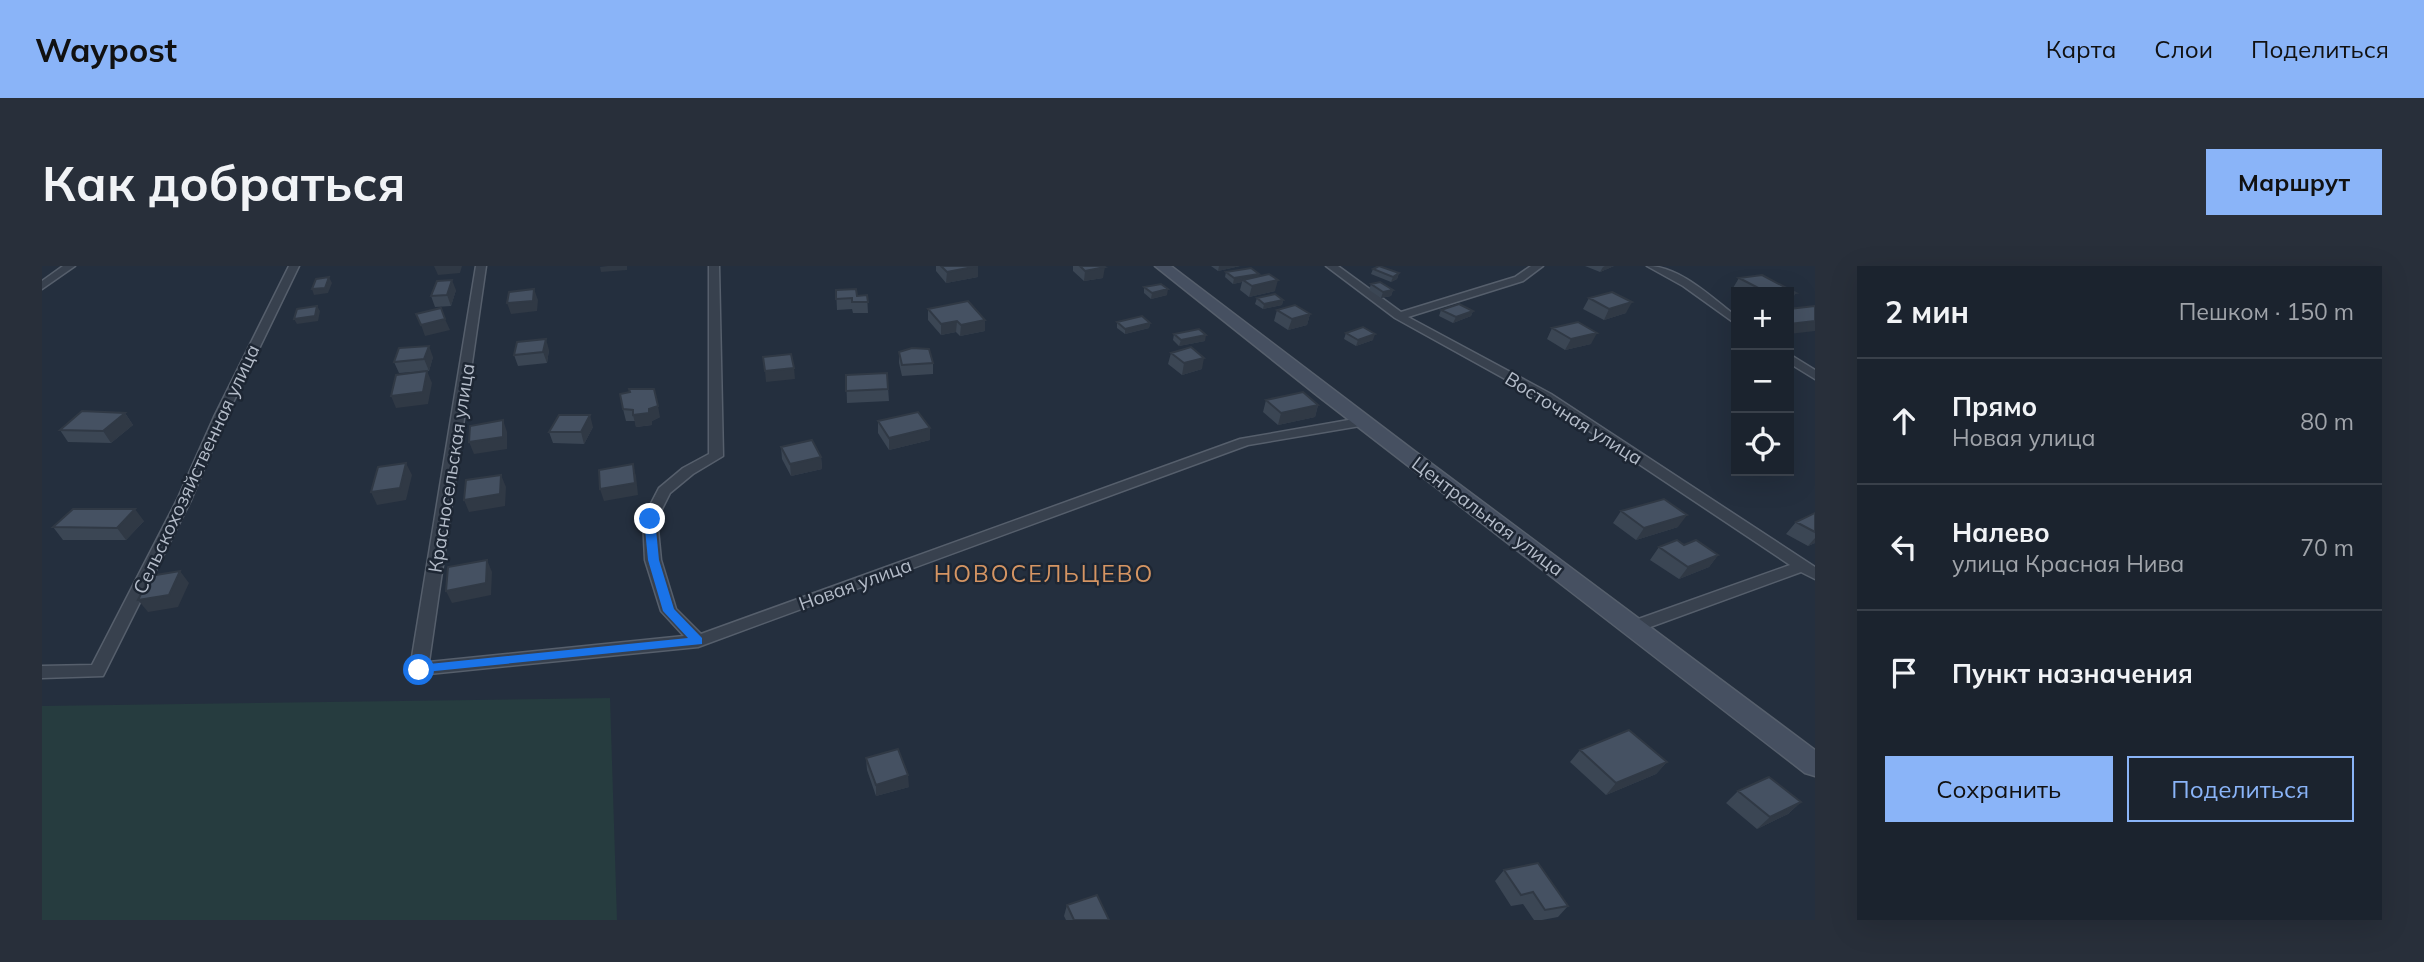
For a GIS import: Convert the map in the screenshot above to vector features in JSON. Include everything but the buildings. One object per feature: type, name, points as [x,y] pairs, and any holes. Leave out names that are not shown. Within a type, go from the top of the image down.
[{"type":"street","points":[[42,286],[70,266]]},
{"type":"street","name":"Сельскохозяйственная улица","points":[[42,672],[97,671],[184,500],[220,417],[293,266]]},
{"type":"street","name":"Красносельская улица","points":[[419,670],[481,266]]},
{"type":"street","points":[[698,641],[669,611],[653,560],[650,519],[664,491],[688,471],[716,456],[714,266]]},
{"type":"street","name":"Центральная улица","points":[[1162,266],[1360,422],[1636,626],[1815,765]]},
{"type":"street","name":"Восточная улица","points":[[1331,266],[1399,316],[1547,397],[1808,570]]},
{"type":"street","points":[[1399,316],[1519,279],[1538,266]]},
{"type":"street","points":[[1652,266],[1687,284],[1731,317]]},
{"type":"street","points":[[1794,361],[1815,375]]},
{"type":"street","name":"Новая улица","points":[[419,670],[698,641],[1245,442],[1360,422]]},
{"type":"street","points":[[1636,626],[1808,570]]},
{"type":"green space","points":[[610,698],[617,920],[42,920],[42,706]]},
{"type":"district","name":"НОВОСЕЛЬЦЕВО","points":[[1044,574]]},
{"type":"route","points":[[419,670],[698,641],[669,611],[653,560],[650,519]]}]
